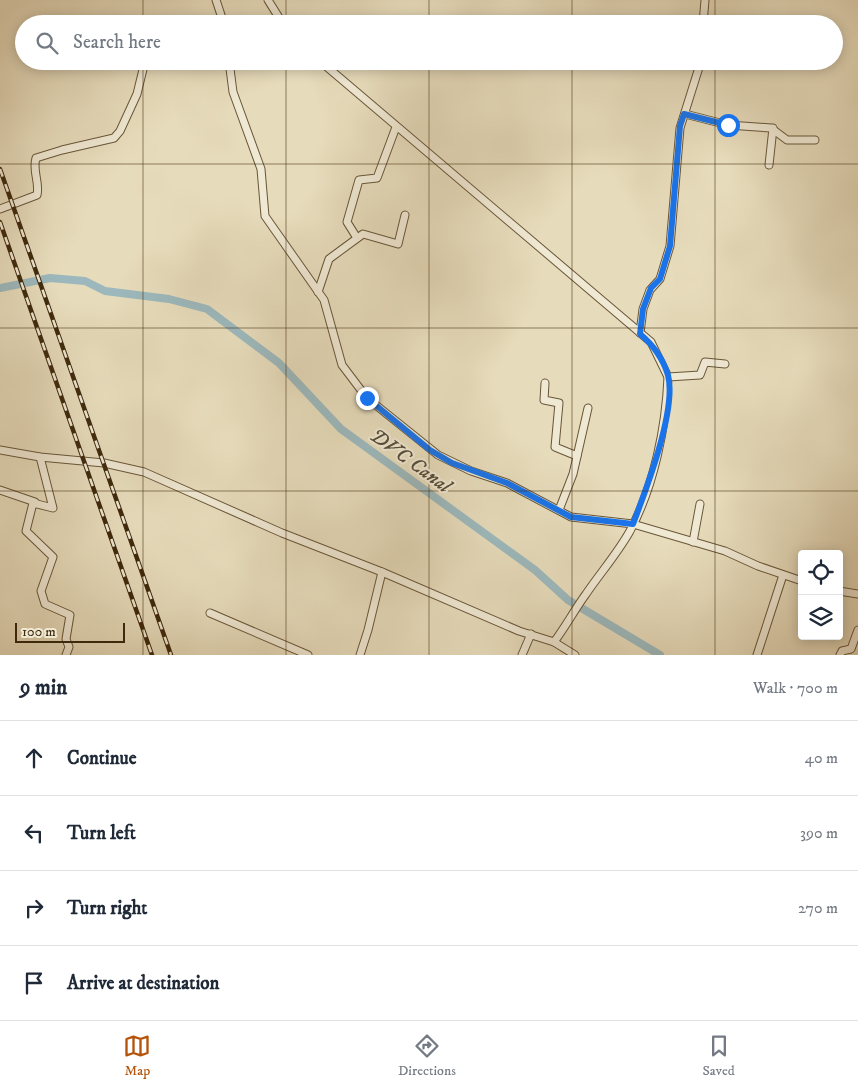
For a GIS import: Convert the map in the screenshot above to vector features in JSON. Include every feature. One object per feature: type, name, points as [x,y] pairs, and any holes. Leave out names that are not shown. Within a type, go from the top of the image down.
[{"type":"street","points":[[216,0],[221,15]]},
{"type":"street","points":[[268,0],[277,15]]},
{"type":"street","points":[[704,15],[705,0]]},
{"type":"street","points":[[0,209],[37,195],[38,186],[34,168],[36,158],[117,136],[137,94],[143,70]]},
{"type":"street","points":[[230,70],[233,92],[261,169],[265,216],[328,308],[342,365],[367,398],[438,455],[465,468],[507,483],[576,518],[633,524],[725,551],[798,580]]},
{"type":"street","points":[[330,70],[651,342],[668,377],[663,433],[649,483],[633,524],[612,561],[586,594],[554,642]]},
{"type":"street","points":[[640,334],[643,309],[651,288],[660,279],[670,246],[678,157],[677,144],[697,70]]},
{"type":"street","points":[[684,114],[728,125],[773,128],[785,140],[815,140]]},
{"type":"street","points":[[358,238],[347,222],[359,180],[377,178],[396,127]]},
{"type":"street","points":[[769,165],[773,128]]},
{"type":"street","points":[[318,292],[329,259],[364,234],[398,244],[405,215]]},
{"type":"street","points":[[668,377],[700,375],[704,362],[725,364]]},
{"type":"street","points":[[545,382],[544,400],[559,403],[555,447],[577,456]]},
{"type":"street","points":[[559,510],[572,478],[588,408]]},
{"type":"street","points":[[0,450],[40,457],[104,462],[144,472],[248,519],[382,572],[450,603],[554,642],[574,655]]},
{"type":"street","points":[[0,490],[53,508],[40,457]]},
{"type":"street","points":[[35,502],[26,531],[53,557],[40,591],[45,604],[70,615],[66,639],[69,647],[66,655]]},
{"type":"street","points":[[693,542],[700,504]]},
{"type":"street","points":[[360,655],[382,572]]},
{"type":"street","points":[[757,655],[783,575]]},
{"type":"street","points":[[843,592],[858,594]]},
{"type":"street","points":[[210,613],[308,655]]},
{"type":"street","points":[[840,655],[842,651],[851,649],[858,630]]},
{"type":"street","points":[[522,655],[531,634]]},
{"type":"waterway","name":"DVC Canal","points":[[0,288],[50,278],[85,281],[105,291],[169,299],[207,309],[279,363],[341,429],[535,570],[568,600],[660,655]]},
{"type":"railway","points":[[0,169],[171,655]]},
{"type":"railway","points":[[0,222],[152,655]]},
{"type":"route","points":[[367,398],[430,450],[452,463],[507,483],[571,517],[633,524],[649,483],[663,433],[667,401],[668,377],[665,368],[651,342],[640,334],[640,321],[650,290],[659,281],[662,274],[670,246],[680,126],[684,114],[728,125]]}]
